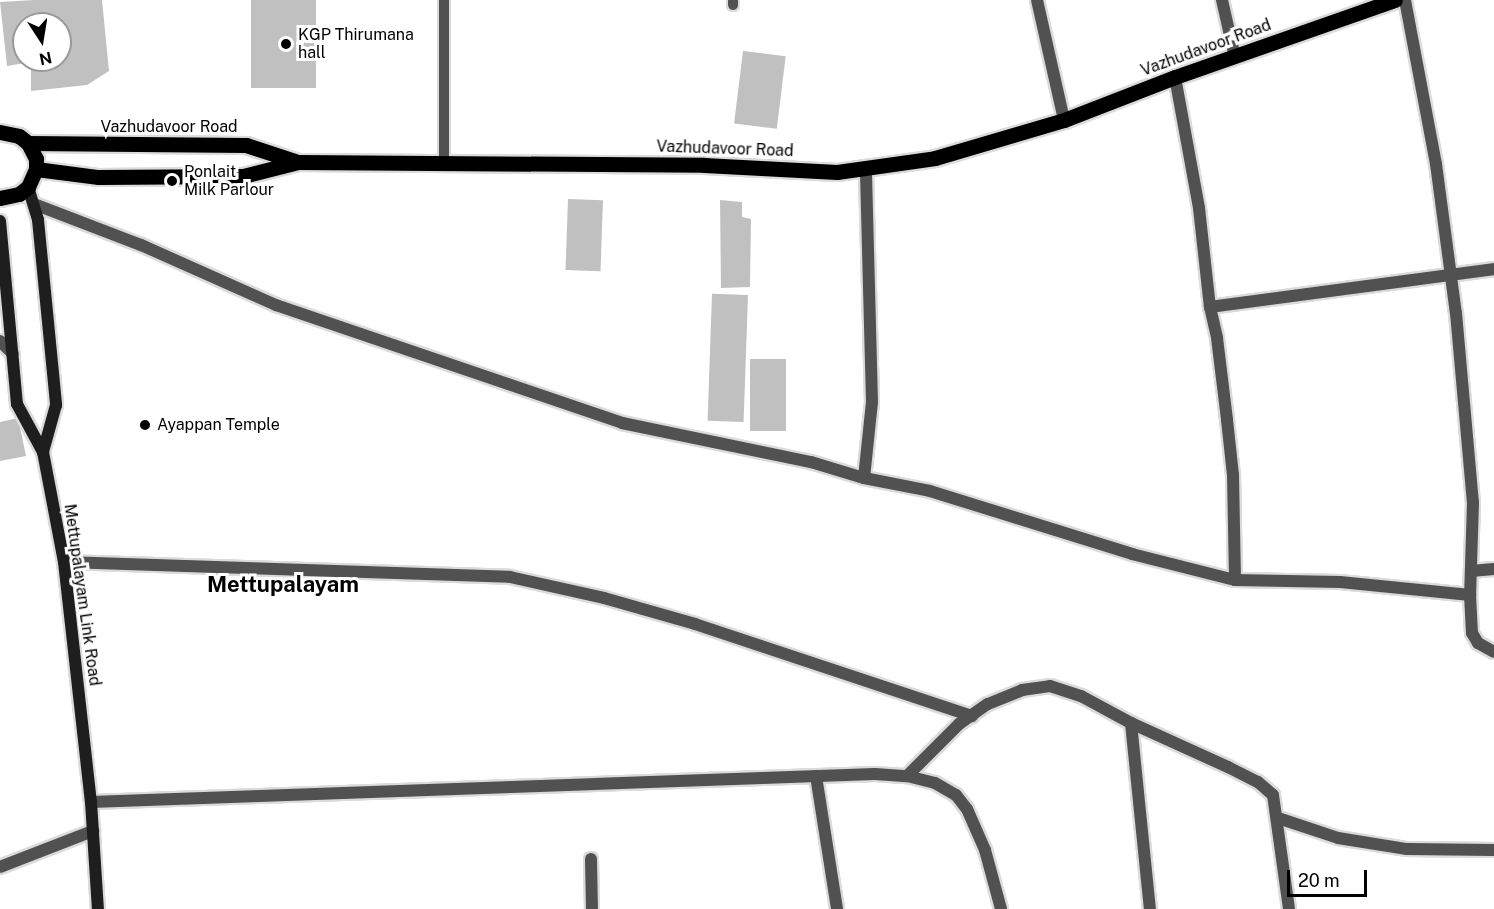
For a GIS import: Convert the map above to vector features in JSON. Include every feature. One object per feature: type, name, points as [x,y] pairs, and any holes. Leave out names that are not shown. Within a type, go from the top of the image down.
[{"type":"main road","name":"Vazhudavoor Road","points":[[28,143],[246,145],[298,162],[704,165],[837,172],[935,158],[1064,120],[1175,77],[1395,0]]},
{"type":"main road","points":[[0,132],[19,136],[28,143],[36,159],[36,169],[28,187],[20,194],[0,198]]},
{"type":"main road","points":[[36,169],[98,177],[243,176],[298,162]]},
{"type":"street","points":[[1037,0],[1064,120]]},
{"type":"street","points":[[1222,0],[1235,57]]},
{"type":"street","points":[[1405,0],[1436,164],[1451,274],[1473,502],[1470,595],[1473,633],[1478,643],[1494,652]]},
{"type":"street","points":[[1175,77],[1199,208],[1210,307],[1217,338],[1233,475],[1235,580]]},
{"type":"street","points":[[864,478],[872,402],[866,168]]},
{"type":"street","points":[[28,187],[38,220],[56,405],[43,452]]},
{"type":"street","points":[[34,204],[141,245],[276,305],[622,423],[811,462],[864,478],[930,491],[1132,554],[1235,580],[1340,582],[1470,595]]},
{"type":"street","name":"Mettupalayam Link Road","points":[[0,221],[17,404],[43,452],[64,562],[92,801],[98,909]]},
{"type":"street","points":[[1210,307],[1494,269]]},
{"type":"street","points":[[0,342],[13,354]]},
{"type":"street","points":[[64,562],[510,577],[604,598],[695,624],[972,716]]},
{"type":"street","points":[[1471,571],[1494,569]]},
{"type":"street","points":[[907,776],[938,743],[988,704],[1022,690],[1050,686],[1081,696],[1131,723],[1258,782],[1273,795],[1278,818],[1288,909]]},
{"type":"street","points":[[1131,723],[1150,909]]},
{"type":"street","points":[[92,801],[875,774],[907,776],[935,783],[956,795],[966,809],[985,850],[1001,909]]},
{"type":"street","points":[[816,776],[837,909]]},
{"type":"street","points":[[1278,818],[1338,838],[1407,849],[1494,849]]},
{"type":"street","points":[[0,867],[93,831]]},
{"type":"street","points":[[591,859],[592,909]]},
{"type":"lane","points":[[444,0],[444,163]]},
{"type":"building","points":[[102,0],[109,71],[87,85],[31,91],[31,72],[72,72],[72,12],[12,12],[12,65],[7,66],[0,2]]},
{"type":"building","name":"KGP Thirumana hall","points":[[251,0],[316,0],[316,88],[251,88]]},
{"type":"building","points":[[743,51],[786,56],[777,129],[734,123]]},
{"type":"building","points":[[568,199],[603,200],[601,271],[566,270]]},
{"type":"building","points":[[720,200],[742,202],[742,217],[751,219],[750,287],[721,288]]},
{"type":"building","points":[[712,294],[748,295],[744,422],[708,421]]},
{"type":"building","points":[[750,359],[786,359],[786,431],[750,431]]},
{"type":"building","points":[[18,418],[26,456],[0,461],[0,422]]},
{"type":"place","name":"KGP Thirumana hall","points":[[286,44]]},
{"type":"place","name":"Ponlait Milk Parlour","points":[[172,181]]},
{"type":"place","name":"Ayappan Temple","points":[[145,425]]},
{"type":"district","name":"Mettupalayam","points":[[283,585]]}]
